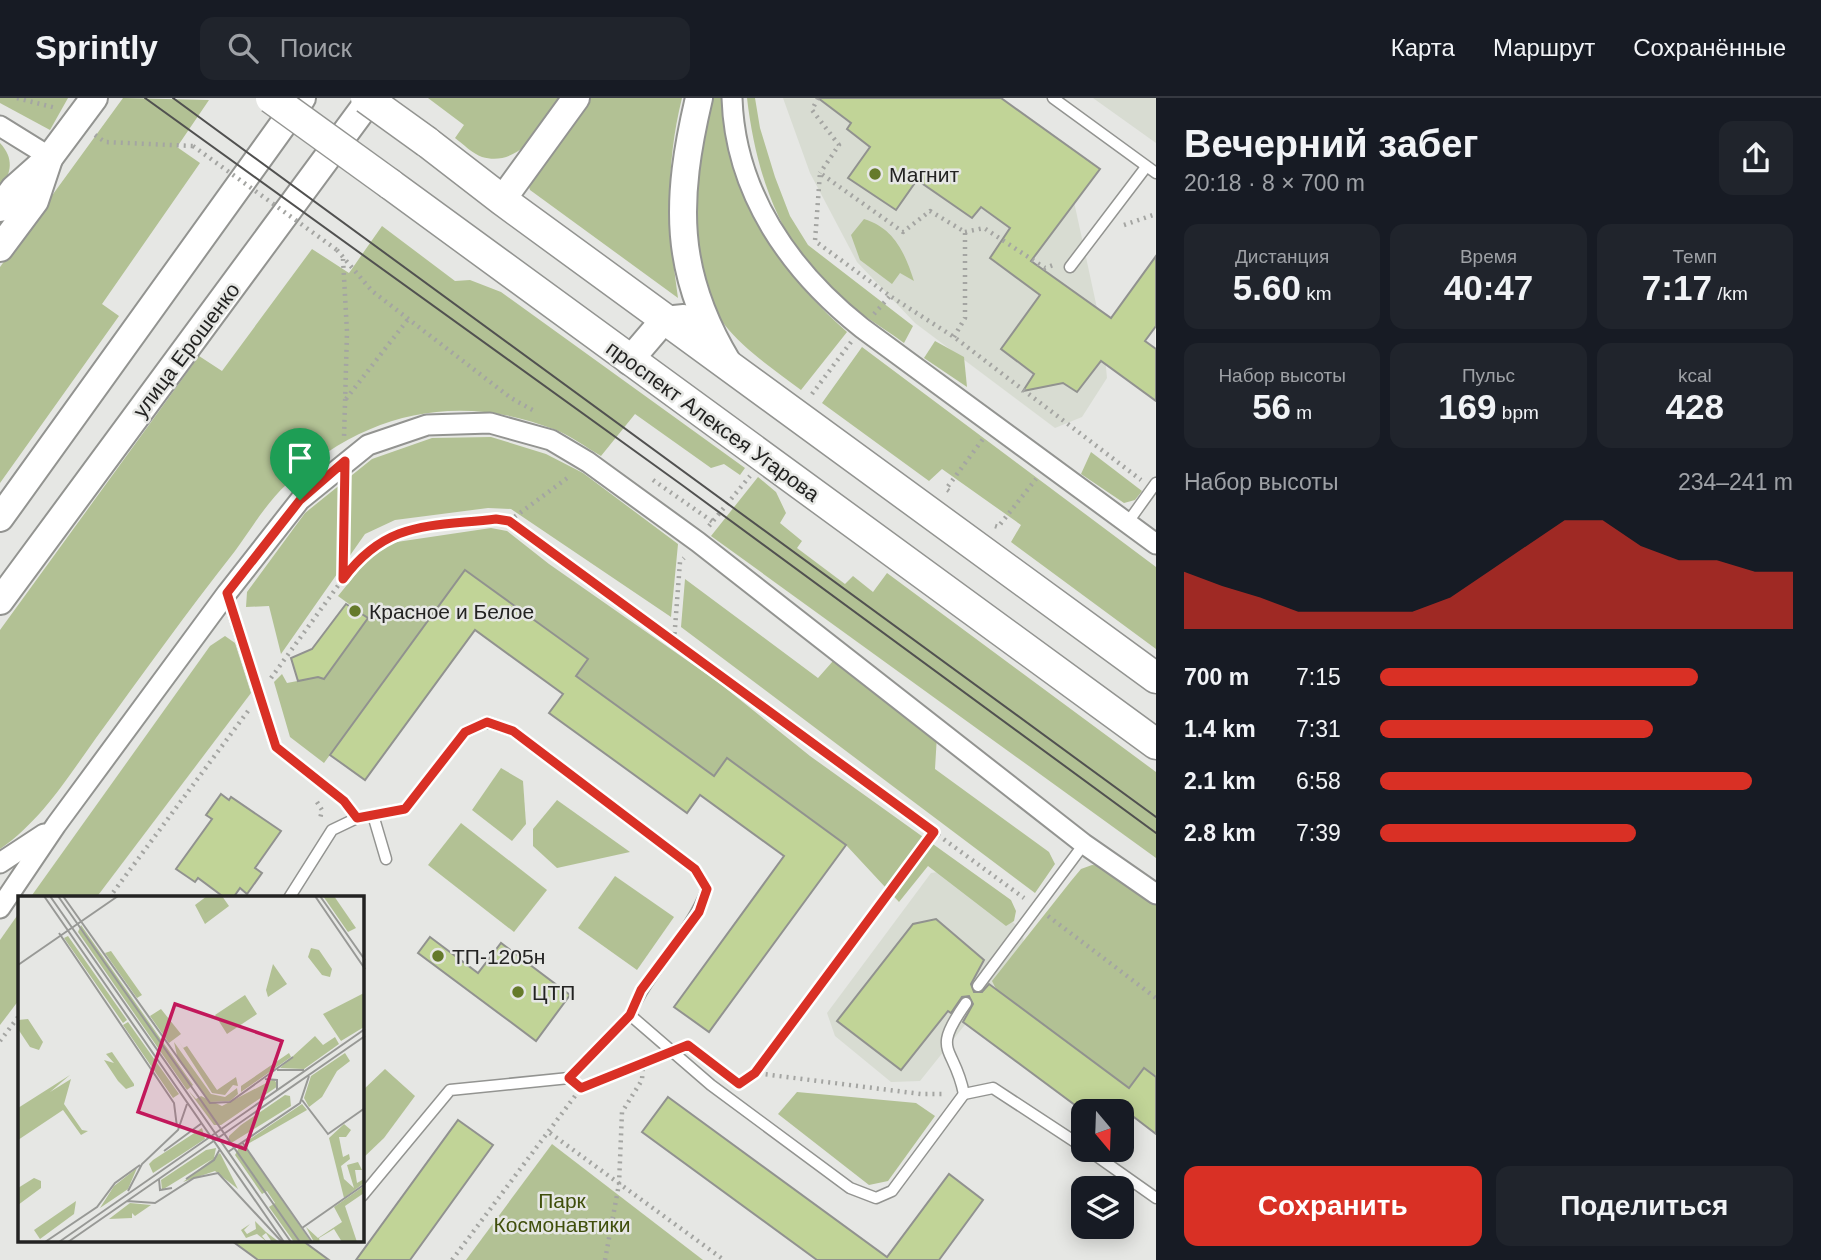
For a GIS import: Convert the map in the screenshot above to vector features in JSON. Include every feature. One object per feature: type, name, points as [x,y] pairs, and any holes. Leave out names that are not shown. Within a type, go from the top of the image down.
[{"type":"main road","points":[[0,208],[15,189],[50,157],[94,98]]},
{"type":"main road","name":"проспект Алексея Угарова","points":[[271,98],[1156,744]]},
{"type":"main road","points":[[0,518],[302,98]]},
{"type":"main road","points":[[368,98],[664,320],[1156,678]]},
{"type":"main road","name":"улица Ерошенко","points":[[0,601],[368,98]]},
{"type":"main road","points":[[502,200],[576,98]]},
{"type":"main road","points":[[664,320],[678,321],[688,315],[692,308],[693,293],[684,235],[683,189],[699,98]]},
{"type":"main road","points":[[0,248],[35,201],[50,157]]},
{"type":"main road","points":[[693,293],[708,329],[731,368]]},
{"type":"main road","points":[[629,361],[664,320]]},
{"type":"street","points":[[732,98],[743,172],[763,214],[798,269],[835,307],[1156,544]]},
{"type":"street","points":[[0,126],[50,157]]},
{"type":"street","points":[[0,908],[56,825],[227,593],[300,500],[368,445],[427,425],[490,423],[551,440],[588,462],[698,542],[1084,844],[1156,894]]},
{"type":"street","points":[[0,863],[56,825]]},
{"type":"lane","points":[[1053,98],[1156,173]]},
{"type":"lane","points":[[1070,267],[1146,167]]},
{"type":"lane","points":[[1128,522],[1154,486]]},
{"type":"lane","points":[[227,593],[276,747],[344,801],[357,818]]},
{"type":"lane","points":[[290,896],[332,830],[357,818],[405,809],[465,732],[487,722],[513,731],[695,869],[707,889],[699,912],[641,990],[630,1015],[569,1078],[450,1090],[364,1194]]},
{"type":"lane","points":[[373,815],[386,859]]},
{"type":"lane","points":[[978,986],[1084,844]]},
{"type":"lane","points":[[964,1094],[961,1078],[945,1048],[945,1038],[966,1003]]},
{"type":"lane","points":[[630,1015],[711,1085],[850,1188],[876,1198],[892,1191],[964,1094],[993,1088],[1071,1139]]},
{"type":"lane","points":[[1105,1162],[1156,1198]]},
{"type":"path","points":[[17,98],[55,108]]},
{"type":"path","points":[[818,98],[812,110],[839,145],[820,173],[815,241],[881,290],[954,337],[1154,486]]},
{"type":"path","points":[[94,134],[105,142],[193,146],[337,250],[372,290],[511,398],[544,417]]},
{"type":"path","points":[[820,173],[902,232],[930,211],[965,232],[984,228],[1045,268],[1080,253]]},
{"type":"path","points":[[1116,231],[1156,214]]},
{"type":"path","points":[[954,337],[965,318],[965,232]]},
{"type":"path","points":[[343,259],[347,295],[343,579]]},
{"type":"path","points":[[346,399],[409,318]]},
{"type":"path","points":[[957,497],[946,489],[993,424]]},
{"type":"path","points":[[988,520],[998,527],[1047,464]]},
{"type":"path","points":[[110,896],[250,709],[361,554],[393,534],[496,519],[509,521],[1036,906],[1156,998]]},
{"type":"path","points":[[250,709],[254,721]]},
{"type":"path","points":[[310,791],[323,810],[318,828]]},
{"type":"path","points":[[729,1077],[739,1084],[755,1073],[934,832]]},
{"type":"path","points":[[0,1041],[18,1017]]},
{"type":"path","points":[[453,1260],[581,1088],[674,1051]]},
{"type":"path","points":[[606,1260],[619,1184],[622,1112],[642,1080],[643,1063]]},
{"type":"path","points":[[755,1073],[921,1094],[964,1094]]},
{"type":"path","points":[[569,1078],[581,1088]]},
{"type":"path","points":[[550,1133],[724,1260]]},
{"type":"shaded area","points":[[783,98],[941,98],[1073,197],[1103,336],[1107,378],[1082,417],[1055,428],[915,323],[857,262],[810,173]]},
{"type":"shaded area","points":[[1093,98],[1156,98],[1156,143]]},
{"type":"shaded area","points":[[945,871],[1023,930],[1024,951],[920,1081],[891,1082],[835,1036],[827,1013],[931,873]]},
{"type":"green space","points":[[0,98],[68,98],[50,130],[0,103]]},
{"type":"green space","points":[[123,98],[209,100],[177,147],[200,163],[102,304],[119,316],[0,483],[0,267]]},
{"type":"green space","points":[[428,98],[564,98],[540,131],[520,150],[496,159],[479,156],[455,138],[464,125]]},
{"type":"green space","points":[[588,98],[682,98],[673,148],[670,198],[678,298],[530,190],[528,183]]},
{"type":"green space","points":[[710,98],[725,98],[727,133],[734,166],[745,198],[760,228],[799,283],[847,332],[801,390],[760,359],[724,324],[711,301],[702,274],[698,245],[698,183]]},
{"type":"green space","points":[[747,98],[755,98],[760,128],[775,177],[790,216],[808,245],[913,326],[904,343],[851,306],[823,282],[792,241],[762,173]]},
{"type":"green space","points":[[0,143],[8,154],[10,166],[0,189]]},
{"type":"green space","points":[[864,219],[891,235],[907,261],[914,281],[900,273],[892,284],[860,260],[851,235]]},
{"type":"green space","points":[[382,226],[455,281],[470,280],[501,292],[745,468],[740,475],[724,464],[711,468],[635,414],[601,456],[556,430],[519,418],[483,412],[448,411],[414,415],[380,425],[348,440],[317,459],[273,499],[53,798],[15,838],[0,849],[0,630],[199,356],[222,371],[312,249],[349,273]]},
{"type":"green space","points":[[935,341],[964,357],[967,387],[924,358]]},
{"type":"green space","points":[[862,347],[1156,567],[1156,649],[1011,542],[1021,525],[942,469],[929,481],[822,403]]},
{"type":"green space","points":[[491,437],[546,454],[583,473],[678,544],[671,617],[511,509],[488,508],[395,520],[365,534],[281,654],[269,606],[246,607],[247,592],[305,513],[372,459],[432,438]]},
{"type":"green space","points":[[1091,452],[1142,491],[1135,500],[1124,503],[1081,474]]},
{"type":"green space","points":[[758,477],[776,492],[786,513],[780,523],[802,541],[797,548],[845,584],[853,576],[873,592],[887,573],[1156,772],[1156,858],[711,536]]},
{"type":"green space","points":[[491,528],[507,531],[549,564],[718,682],[810,756],[1011,900],[1016,911],[1014,921],[1006,926],[928,866],[899,902],[846,845],[727,758],[714,776],[576,676],[588,659],[465,570],[324,763],[290,737],[274,682],[282,674],[287,683],[318,677],[324,679],[368,618],[338,596],[373,553],[390,543]]},
{"type":"green space","points":[[685,579],[818,678],[833,661],[937,735],[935,769],[1049,852],[1055,864],[1035,893],[681,627]]},
{"type":"green space","points":[[225,636],[235,643],[251,693],[98,896],[31,896],[210,646]]},
{"type":"green space","points":[[501,768],[523,781],[526,824],[512,841],[472,810]]},
{"type":"green space","points":[[557,800],[630,852],[557,868],[533,846],[533,829]]},
{"type":"green space","points":[[461,823],[547,890],[514,932],[428,865]]},
{"type":"green space","points":[[1092,865],[1105,866],[1156,903],[1156,1077],[1144,1068],[1129,1088],[996,989],[992,981],[1081,869]]},
{"type":"green space","points":[[615,876],[674,917],[637,970],[578,928]]},
{"type":"green space","points":[[18,914],[18,1001],[0,1025],[0,940]]},
{"type":"green space","points":[[385,1069],[415,1096],[384,1138],[364,1157],[364,1089]]},
{"type":"green space","points":[[797,1092],[916,1103],[935,1116],[888,1181],[869,1185],[778,1114]]},
{"type":"green space","name":"Парк Космонавтики","points":[[552,1144],[703,1260],[466,1260]]},
{"type":"building","points":[[818,98],[1001,98],[1100,169],[1031,261],[1111,318],[1156,256],[1156,326],[1145,341],[1156,349],[1156,401],[1101,361],[1077,392],[1063,383],[1023,391],[1034,374],[1001,349],[1040,295],[990,258],[1010,228],[981,207],[972,218],[917,180],[896,210],[848,178],[870,147],[847,129],[851,123]]},
{"type":"building","points":[[465,570],[588,659],[576,676],[714,776],[727,758],[846,845],[709,1032],[674,1007],[784,856],[700,795],[687,813],[549,713],[563,694],[475,630],[365,780],[330,755]]},
{"type":"building","points":[[346,604],[368,618],[324,679],[318,677],[298,681],[291,658],[312,649]]},
{"type":"building","points":[[221,794],[229,800],[231,797],[281,831],[255,868],[262,873],[247,894],[240,888],[234,896],[222,896],[198,878],[195,882],[176,869],[212,819],[206,815]]},
{"type":"building","points":[[936,919],[984,960],[971,984],[974,992],[982,992],[989,984],[1129,1088],[1144,1068],[1156,1077],[1156,1134],[1134,1117],[1134,1099],[1071,1099],[1071,1102],[963,1022],[973,1004],[969,996],[962,997],[951,1013],[948,1011],[901,1070],[837,1021],[913,924]]},
{"type":"building","name":"ЦТП","points":[[430,937],[478,973],[501,943],[570,995],[536,1041],[418,953]]},
{"type":"building","points":[[668,1097],[887,1257],[949,1174],[983,1200],[939,1260],[817,1260],[642,1132]]},
{"type":"building","points":[[458,1120],[493,1145],[410,1260],[356,1260]]},
{"type":"building","points":[[233,1242],[304,1242],[329,1260],[258,1260]]},
{"type":"tram line","points":[[145,98],[682,485],[1156,833]]},
{"type":"tram line","points":[[173,98],[1156,817]]},
{"type":"place","name":"Магнит","points":[[875,174]]},
{"type":"place","name":"Красное и Белое","points":[[355,611]]},
{"type":"place","name":"ТП-1205н","points":[[438,956]]},
{"type":"place","name":"ЦТП","points":[[518,992]]},
{"type":"route","points":[[345,461],[343,579],[361,554],[393,534],[424,527],[496,519],[509,521],[934,832],[755,1073],[739,1084],[688,1045],[581,1088],[569,1078],[630,1015],[641,990],[699,912],[707,889],[695,869],[513,731],[487,722],[465,732],[405,809],[357,818],[344,801],[276,747],[227,593],[300,500],[345,461]]}]
